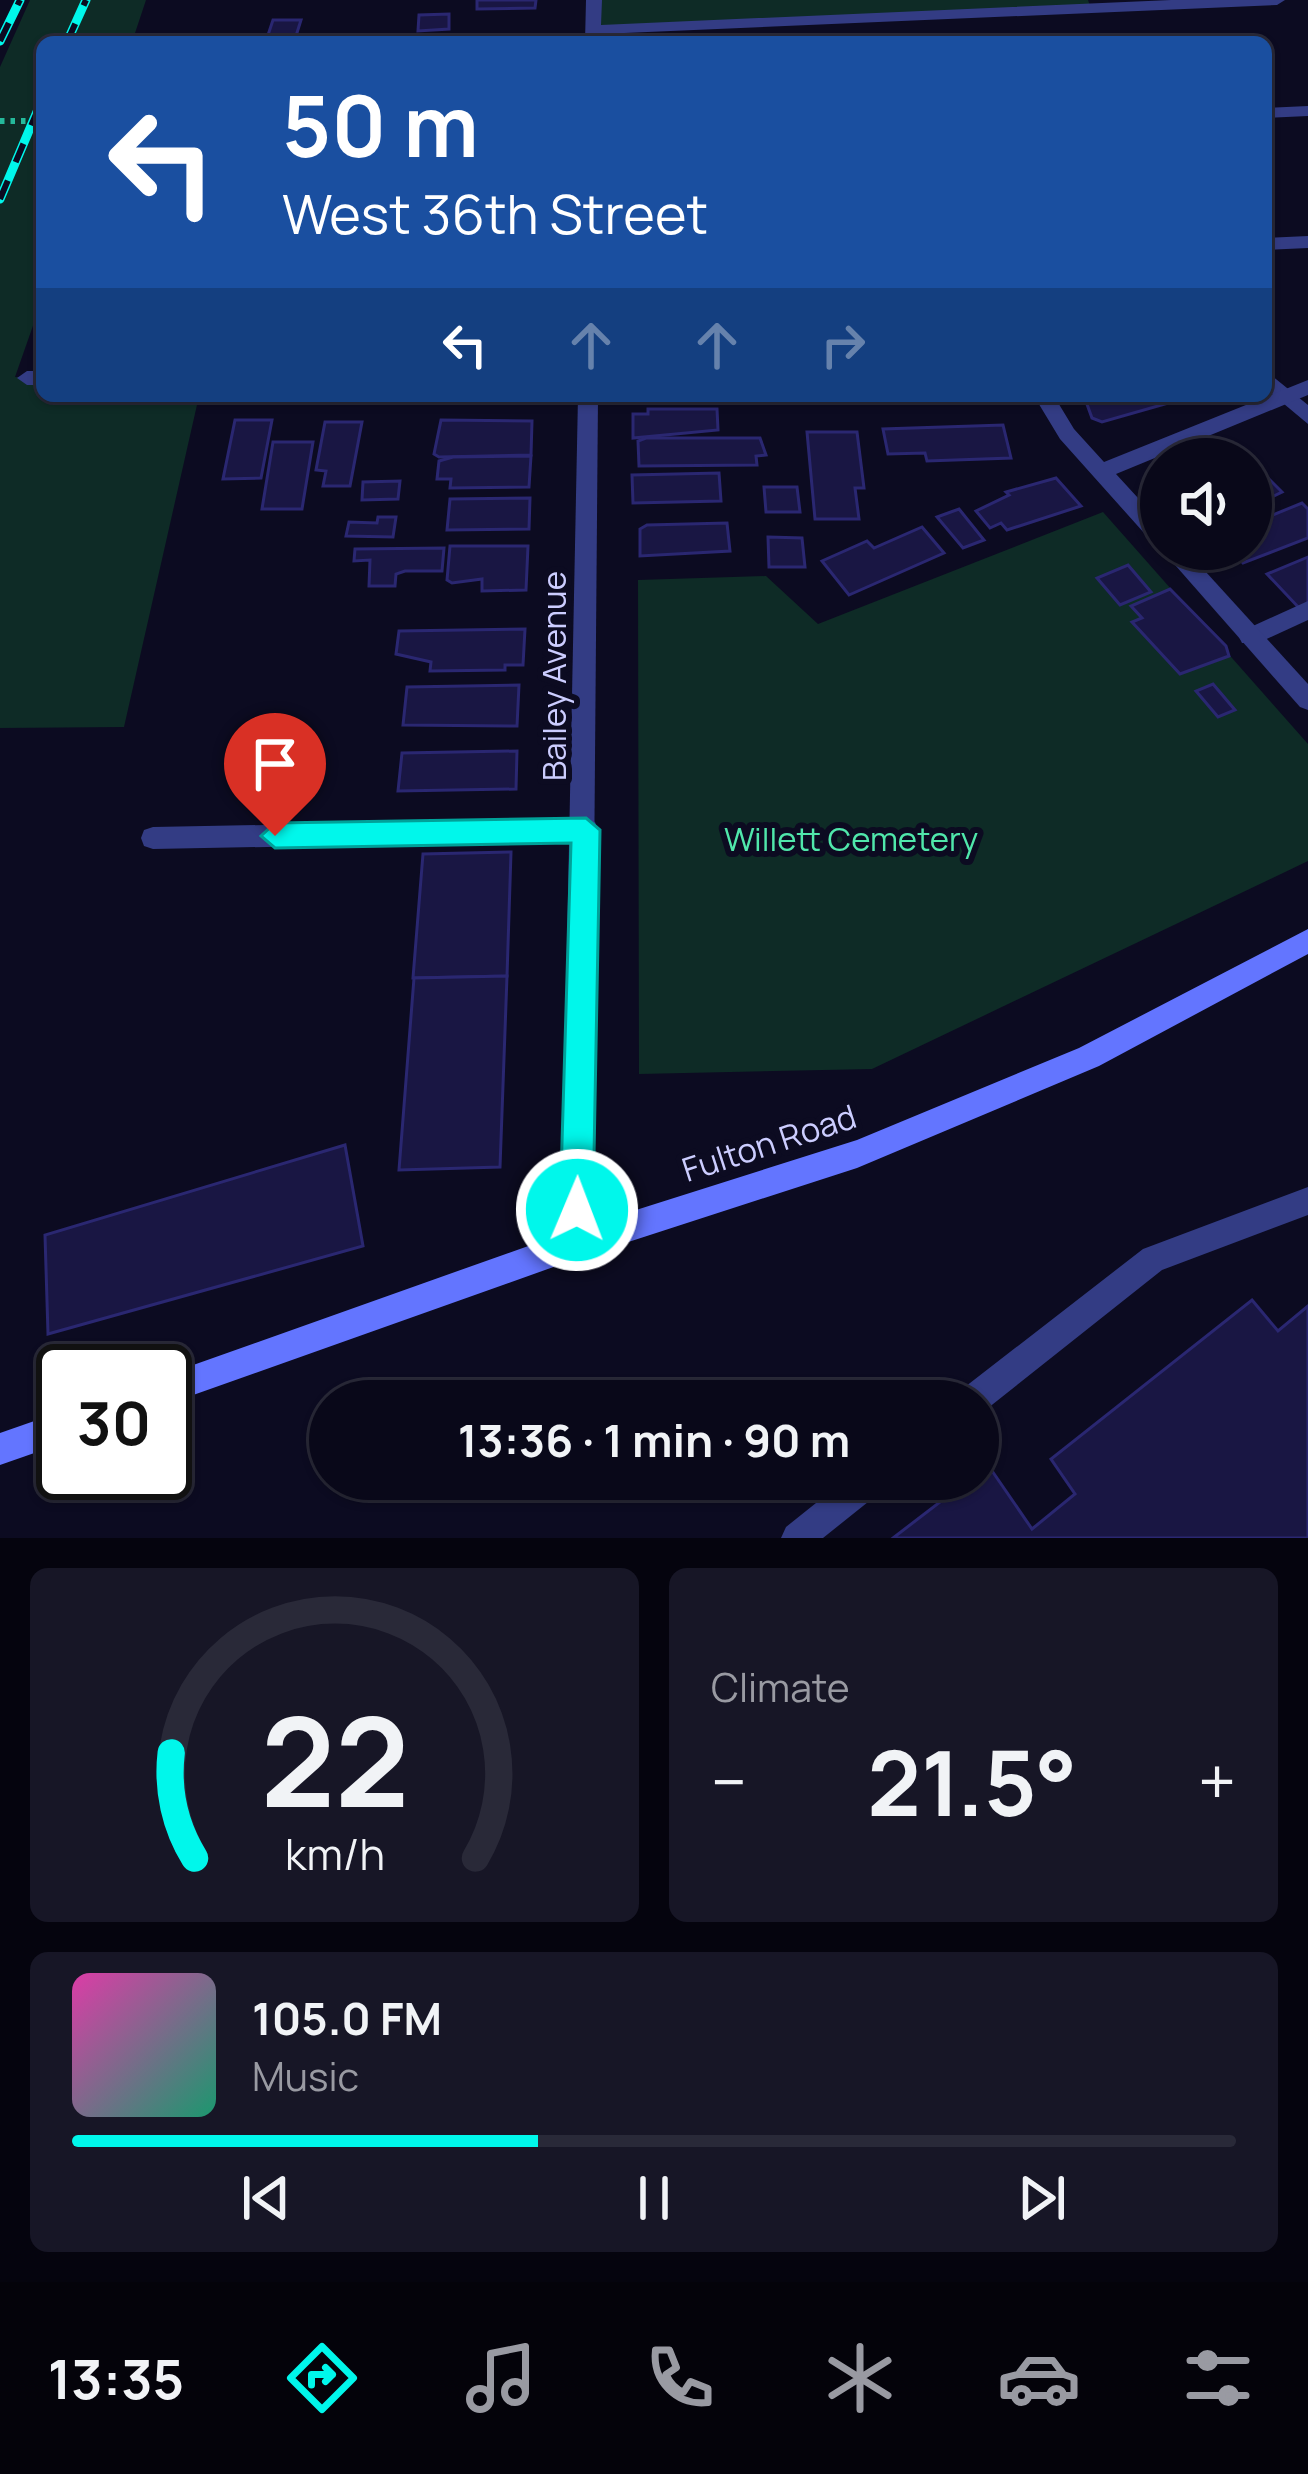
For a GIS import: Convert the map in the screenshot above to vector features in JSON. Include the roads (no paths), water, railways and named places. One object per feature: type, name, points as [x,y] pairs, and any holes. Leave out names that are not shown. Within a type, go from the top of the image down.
[{"type":"main road","name":"Fulton Road","points":[[192,1380],[576,1244],[857,1154],[1088,1057],[1303,950]]},
{"type":"street","points":[[594,0],[593,36],[1277,0]]},
{"type":"street","points":[[928,15],[934,36]]},
{"type":"street","points":[[1272,113],[1308,111]]},
{"type":"street","points":[[1272,244],[1308,242]]},
{"type":"street","points":[[1272,384],[1308,417]]},
{"type":"street","points":[[1272,401],[1308,387]]},
{"type":"street","name":"Bailey Avenue","points":[[576,1244],[586,830],[588,402]]},
{"type":"street","points":[[1047,402],[1060,424],[1140,514]]},
{"type":"street","points":[[1102,471],[1270,402]]},
{"type":"street","points":[[1191,570],[1308,700]]},
{"type":"street","points":[[1250,637],[1308,610]]},
{"type":"street","points":[[153,838],[586,830]]},
{"type":"street","points":[[999,1380],[1153,1259],[1308,1201]]},
{"type":"street","points":[[797,1538],[845,1500]]},
{"type":"railway","points":[[0,41],[20,0]]},
{"type":"railway","points":[[70,36],[86,0]]},
{"type":"railway","points":[[0,199],[36,114]]},
{"type":"park label","name":"Willett Cemetery","points":[[851,839]]}]
